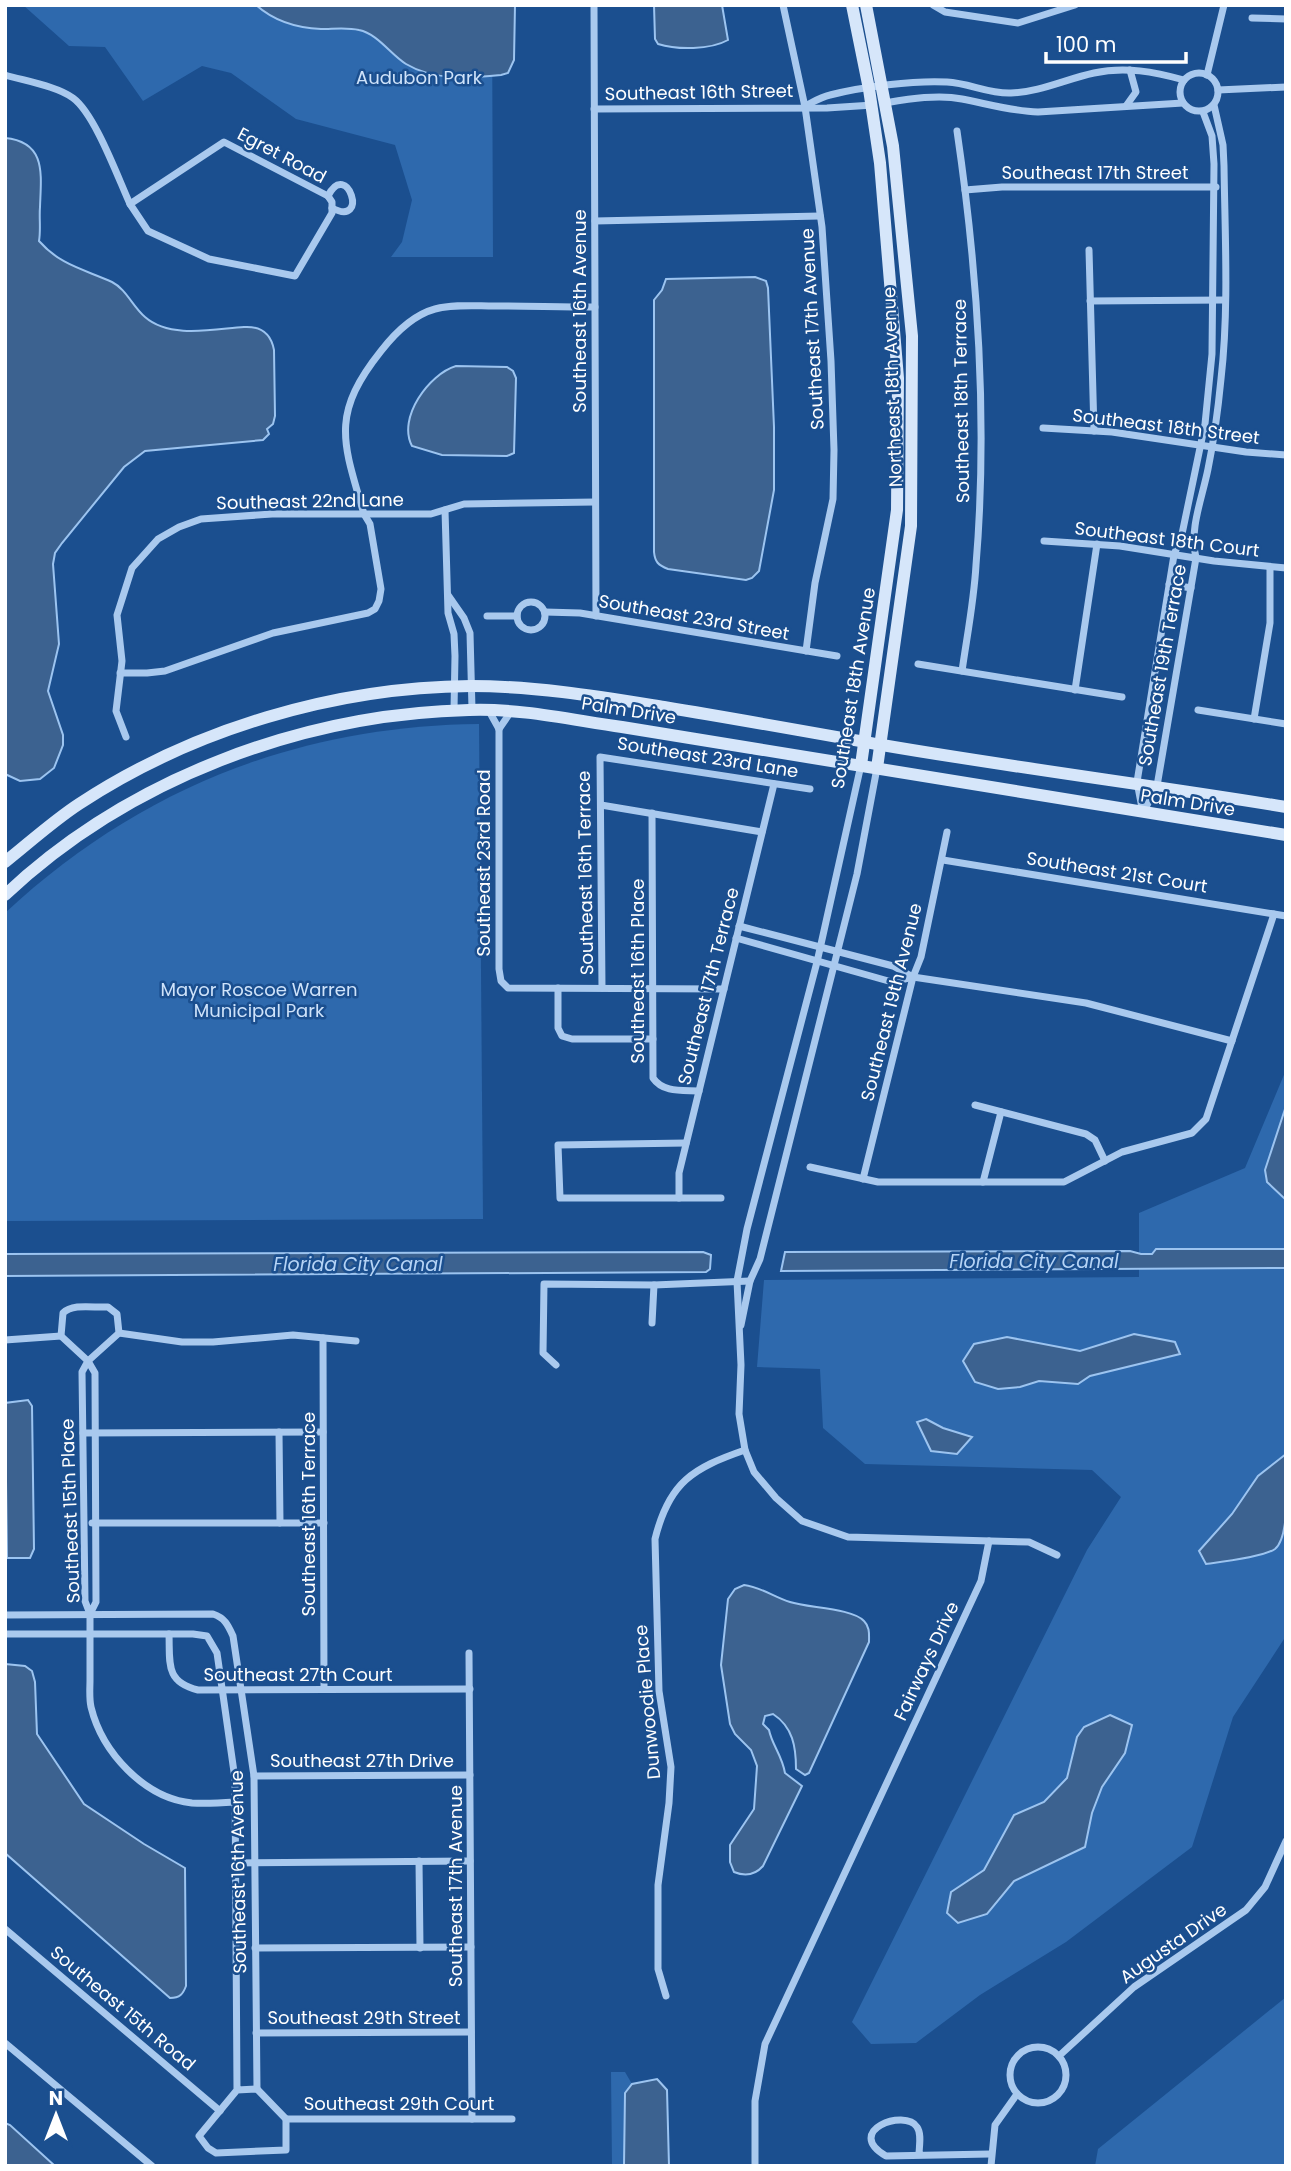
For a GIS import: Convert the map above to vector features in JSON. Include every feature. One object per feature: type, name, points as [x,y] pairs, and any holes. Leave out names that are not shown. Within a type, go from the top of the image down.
[{"type":"main road","name":"Northeast 18th Avenue","points":[[852,5],[875,88]]},
{"type":"main road","name":"Northeast 18th Avenue","points":[[866,5],[878,104],[893,146],[912,336],[913,501],[877,768]]},
{"type":"main road","name":"Southeast 18th Avenue","points":[[860,765],[897,510],[898,378],[881,176],[878,104]]},
{"type":"main road","name":"Palm Drive","points":[[5,862],[78,805],[136,771],[248,723],[331,700],[409,690],[471,686],[624,700],[864,742],[1286,807]]},
{"type":"main road","name":"Palm Drive","points":[[5,895],[86,830],[146,794],[259,745],[352,723],[405,714],[472,709],[622,727],[1286,835]]},
{"type":"street","name":"Southeast 16th Avenue","points":[[594,5],[596,616]]},
{"type":"street","name":"Southeast 17th Avenue","points":[[783,5],[805,107],[829,305],[834,450],[832,499],[815,583],[806,652]]},
{"type":"street","points":[[934,6],[945,12],[1018,23],[1075,5]]},
{"type":"street","points":[[1207,75],[1224,5]]},
{"type":"street","points":[[1252,18],[1286,19]]},
{"type":"street","points":[[1126,106],[1136,92],[1130,70]]},
{"type":"street","name":"Southeast 16th Street","points":[[805,107],[828,95],[949,82],[993,93],[1010,93],[1031,91],[1095,72],[1155,72],[1184,80]]},
{"type":"street","points":[[1196,73],[1207,75],[1214,80],[1218,99],[1214,105],[1203,111],[1190,110],[1183,103],[1180,93],[1184,80],[1196,73]]},
{"type":"street","name":"Egret Road","points":[[5,75],[74,98],[96,127],[130,204],[148,231],[209,260],[295,276],[332,214],[332,202],[328,196],[224,142],[130,204]]},
{"type":"street","points":[[1218,90],[1286,87]]},
{"type":"street","name":"Southeast 16th Street","points":[[594,109],[805,107],[959,98],[1015,111],[1038,113],[1183,103]]},
{"type":"street","name":"Southeast 19th Terrace","points":[[1143,813],[1157,786],[1196,558],[1193,536],[1212,447],[1222,377],[1225,300],[1223,145],[1214,105]]},
{"type":"street","name":"Southeast 19th Terrace","points":[[1143,813],[1136,782],[1174,555],[1182,534],[1210,388],[1214,300],[1214,187],[1212,136],[1203,111]]},
{"type":"street","name":"Southeast 18th Terrace","points":[[957,131],[977,315],[981,425],[976,568],[962,671]]},
{"type":"street","points":[[328,196],[332,189],[340,186],[348,188],[353,195],[353,203],[347,209],[339,211],[332,208]]},
{"type":"street","name":"Southeast 17th Street","points":[[965,190],[1002,187],[1224,187]]},
{"type":"street","points":[[595,221],[820,216]]},
{"type":"street","points":[[1089,250],[1094,431]]},
{"type":"street","points":[[1090,301],[1225,300]]},
{"type":"street","points":[[120,673],[165,671],[273,633],[368,613],[375,609],[380,589],[370,524],[364,514],[345,444],[349,402],[362,375],[395,333],[435,309],[462,306],[595,307]]},
{"type":"street","name":"Southeast 18th Street","points":[[1043,428],[1094,431],[1286,455]]},
{"type":"street","name":"Southeast 22nd Lane","points":[[126,737],[116,711],[121,662],[117,615],[132,568],[158,539],[179,527],[201,519],[272,514],[431,514],[464,504],[595,502]]},
{"type":"street","points":[[446,510],[449,613],[454,634],[454,710]]},
{"type":"street","name":"Southeast 18th Court","points":[[1044,541],[1097,544],[1286,568]]},
{"type":"street","points":[[1075,690],[1097,544]]},
{"type":"street","points":[[1254,719],[1269,623],[1270,567]]},
{"type":"street","points":[[1169,584],[1191,588]]},
{"type":"street","points":[[448,594],[464,618],[470,633],[472,709]]},
{"type":"street","points":[[532,602],[540,605],[545,612],[545,622],[533,630],[520,625],[517,616],[520,608],[532,602]]},
{"type":"street","name":"Southeast 23rd Street","points":[[545,612],[596,616],[837,656]]},
{"type":"street","points":[[487,616],[517,616]]},
{"type":"street","points":[[918,664],[1122,697]]},
{"type":"street","points":[[1198,710],[1286,724]]},
{"type":"street","name":"Southeast 23rd Road","points":[[489,711],[499,729],[501,981],[508,988],[724,989]]},
{"type":"street","points":[[499,729],[510,713]]},
{"type":"street","name":"Southeast 23rd Lane","points":[[600,757],[810,789]]},
{"type":"street","name":"Southeast 16th Terrace","points":[[600,757],[602,988]]},
{"type":"street","name":"Southeast 18th Avenue","points":[[737,1281],[747,1229],[821,947],[860,765]]},
{"type":"street","name":"Southeast 18th Avenue","points":[[750,1281],[760,1259],[838,951],[857,874],[877,768]]},
{"type":"street","name":"Southeast 17th Terrace","points":[[678,1198],[679,1172],[774,783]]},
{"type":"street","points":[[601,805],[762,832]]},
{"type":"street","name":"Southeast 16th Place","points":[[652,813],[653,1078],[665,1089],[699,1091]]},
{"type":"street","name":"Southeast 19th Avenue","points":[[863,1179],[913,977],[921,957],[947,832]]},
{"type":"street","name":"Southeast 21st Court","points":[[943,860],[1286,916]]},
{"type":"street","points":[[810,1167],[878,1182],[1064,1182],[1122,1152],[1192,1133],[1206,1119],[1274,914]]},
{"type":"street","points":[[739,926],[893,966],[913,977],[1086,1003],[1232,1041]]},
{"type":"street","points":[[736,938],[892,982],[913,977]]},
{"type":"street","points":[[558,988],[558,1028],[562,1036],[572,1039],[653,1039]]},
{"type":"street","points":[[975,1105],[1086,1134],[1095,1140],[1105,1161]]},
{"type":"street","points":[[983,1182],[1001,1112]]},
{"type":"street","points":[[686,1143],[558,1145],[560,1198],[721,1198]]},
{"type":"street","points":[[737,1281],[741,1365],[739,1414],[745,1450],[754,1472],[776,1499],[802,1521],[848,1537],[1028,1542],[1057,1555]]},
{"type":"street","points":[[556,1365],[543,1353],[544,1284],[654,1285],[750,1281],[739,1332]]},
{"type":"street","points":[[652,1323],[654,1285]]},
{"type":"street","points":[[5,1340],[61,1336],[88,1361],[118,1333],[119,1322],[113,1309],[74,1308],[63,1313],[61,1336]]},
{"type":"street","points":[[118,1333],[182,1342],[293,1335],[356,1340]]},
{"type":"street","name":"Southeast 16th Terrace","points":[[323,1338],[324,1689]]},
{"type":"street","name":"Southeast 15th Place","points":[[88,1361],[82,1372],[85,1601],[90,1614]]},
{"type":"street","name":"Southeast 15th Place","points":[[88,1361],[95,1373],[96,1433],[96,1602],[90,1614]]},
{"type":"street","points":[[279,1432],[280,1523]]},
{"type":"street","points":[[83,1433],[323,1432]]},
{"type":"street","name":"Dunwoodie Place","points":[[666,1996],[658,1969],[658,1885],[671,1767],[659,1691],[655,1539],[659,1523],[679,1484],[714,1461],[745,1450]]},
{"type":"street","points":[[84,1523],[324,1523]]},
{"type":"street","name":"Fairways Drive","points":[[755,2166],[755,2101],[765,2044],[981,1581],[989,1541]]},
{"type":"street","name":"Southeast 16th Avenue","points":[[90,1614],[213,1614],[221,1617],[233,1636],[254,1776],[257,2089]]},
{"type":"street","points":[[5,1615],[90,1614],[90,1705],[104,1740],[113,1753],[136,1777],[170,1798],[192,1803],[235,1802]]},
{"type":"street","points":[[5,1634],[169,1634]]},
{"type":"street","name":"Southeast 16th Avenue","points":[[169,1634],[207,1636],[217,1653],[235,1779],[237,2090]]},
{"type":"street","name":"Southeast 27th Court","points":[[169,1634],[171,1671],[176,1681],[184,1687],[198,1690],[470,1689]]},
{"type":"street","name":"Southeast 17th Avenue","points":[[469,1653],[471,2119]]},
{"type":"street","name":"Southeast 27th Drive","points":[[254,1776],[470,1775]]},
{"type":"street","name":"Augusta Drive","points":[[1059,2056],[1134,1986],[1246,1910],[1265,1887],[1286,1841]]},
{"type":"street","points":[[419,1861],[420,1948]]},
{"type":"street","points":[[236,1863],[470,1861]]},
{"type":"street","name":"Southeast 15th Road","points":[[5,1929],[220,2111]]},
{"type":"street","points":[[255,1948],[471,1947]]},
{"type":"street","name":"Southeast 29th Street","points":[[256,2034],[471,2032]]},
{"type":"street","points":[[5,2043],[152,2166]]},
{"type":"street","points":[[1032,2048],[1041,2048],[1059,2056],[1066,2072],[1065,2081],[1057,2096],[1041,2103],[1027,2101],[1017,2094],[1012,2086],[1010,2072],[1016,2058],[1032,2048]]},
{"type":"street","points":[[257,2089],[286,2119],[286,2150],[216,2153],[208,2148],[199,2136],[237,2090],[257,2089]]},
{"type":"street","points":[[990,2166],[995,2125],[1017,2094]]},
{"type":"street","name":"Southeast 29th Court","points":[[286,2119],[512,2119]]},
{"type":"street","points":[[919,2155],[920,2135],[911,2122],[890,2121],[881,2123],[874,2130],[872,2140],[876,2150],[886,2156],[990,2154]]},
{"type":"green space","name":"Audubon Park","points":[[23,5],[492,5],[493,257],[391,257],[402,242],[412,200],[395,145],[296,119],[231,73],[202,66],[143,101],[105,47],[69,46]]},
{"type":"green space","name":"Mayor Roscoe Warren Municipal Park","points":[[479,724],[483,1219],[5,1221],[5,913],[56,869],[110,831],[165,799],[224,773],[284,752],[347,737],[412,728]]},
{"type":"green space","points":[[1286,1070],[1286,1636],[1233,1717],[1192,1847],[1066,1942],[980,1995],[916,2043],[871,2044],[852,2022],[1087,1550],[1121,1497],[1092,1470],[865,1464],[823,1428],[820,1369],[757,1367],[764,1280],[1139,1277],[1139,1213],[1245,1168]]},
{"type":"green space","points":[[1286,1997],[1286,2166],[1095,2166],[1098,2149]]},
{"type":"green space","points":[[611,2072],[625,2072],[632,2084],[625,2093],[624,2166],[612,2166]]},
{"type":"water","points":[[256,5],[515,5],[514,60],[508,73],[501,75],[440,76],[406,64],[366,32],[303,27],[278,19]]},
{"type":"water","points":[[654,5],[722,5],[728,40],[712,46],[693,48],[658,44],[655,39]]},
{"type":"water","points":[[5,138],[28,146],[39,162],[39,241],[55,256],[117,285],[141,313],[155,324],[193,331],[255,328],[268,335],[274,350],[275,416],[273,424],[267,429],[269,434],[263,440],[145,451],[124,467],[55,553],[53,564],[59,644],[48,691],[63,735],[63,745],[54,768],[40,779],[20,781],[5,774]]},
{"type":"water","points":[[755,277],[766,281],[768,288],[774,427],[774,490],[759,571],[746,580],[668,569],[658,563],[654,552],[654,300],[666,279]]},
{"type":"water","points":[[456,366],[507,367],[513,371],[516,378],[514,453],[507,456],[442,455],[412,446],[408,435],[409,423],[418,398],[436,378]]},
{"type":"water","points":[[1286,1106],[1286,1200],[1267,1182],[1265,1170]]},
{"type":"water","name":"Florida City Canal","points":[[1156,1249],[1286,1249],[1286,1268],[781,1271],[785,1252],[1130,1251],[1152,1254]]},
{"type":"water","name":"Florida City Canal","points":[[703,1252],[711,1255],[710,1269],[706,1272],[5,1276],[5,1254]]},
{"type":"water","points":[[1134,1334],[1175,1342],[1180,1354],[1090,1376],[1078,1384],[1039,1381],[1020,1387],[998,1389],[975,1382],[963,1361],[974,1344],[1007,1337],[1080,1351]]},
{"type":"water","points":[[28,1400],[32,1406],[34,1549],[30,1558],[7,1558],[5,1403]]},
{"type":"water","points":[[926,1419],[943,1428],[972,1437],[957,1454],[931,1451],[917,1422]]},
{"type":"water","points":[[1286,1454],[1286,1519],[1280,1542],[1275,1549],[1242,1559],[1206,1564],[1199,1551],[1232,1514],[1258,1476]]},
{"type":"water","points":[[744,1585],[790,1602],[850,1613],[864,1621],[869,1631],[869,1642],[809,1773],[805,1775],[796,1769],[794,1745],[785,1725],[773,1714],[765,1716],[763,1724],[769,1730],[785,1773],[802,1786],[763,1866],[746,1875],[734,1872],[730,1862],[730,1845],[754,1809],[757,1766],[751,1750],[735,1734],[730,1724],[721,1665],[728,1599],[735,1589]]},
{"type":"water","points":[[5,1664],[25,1666],[32,1671],[35,1682],[37,1734],[84,1804],[185,1868],[186,1986],[179,1996],[170,1998],[5,1853]]},
{"type":"water","points":[[1110,1715],[1132,1725],[1125,1753],[1102,1787],[1092,1813],[1085,1847],[1014,1881],[987,1914],[958,1923],[947,1913],[951,1892],[984,1870],[1014,1815],[1044,1802],[1067,1778],[1077,1737],[1084,1727]]},
{"type":"water","points":[[657,2079],[667,2090],[669,2166],[624,2166],[625,2093],[632,2084]]},
{"type":"water","points":[[5,2123],[10,2125],[55,2166],[5,2166]]}]
